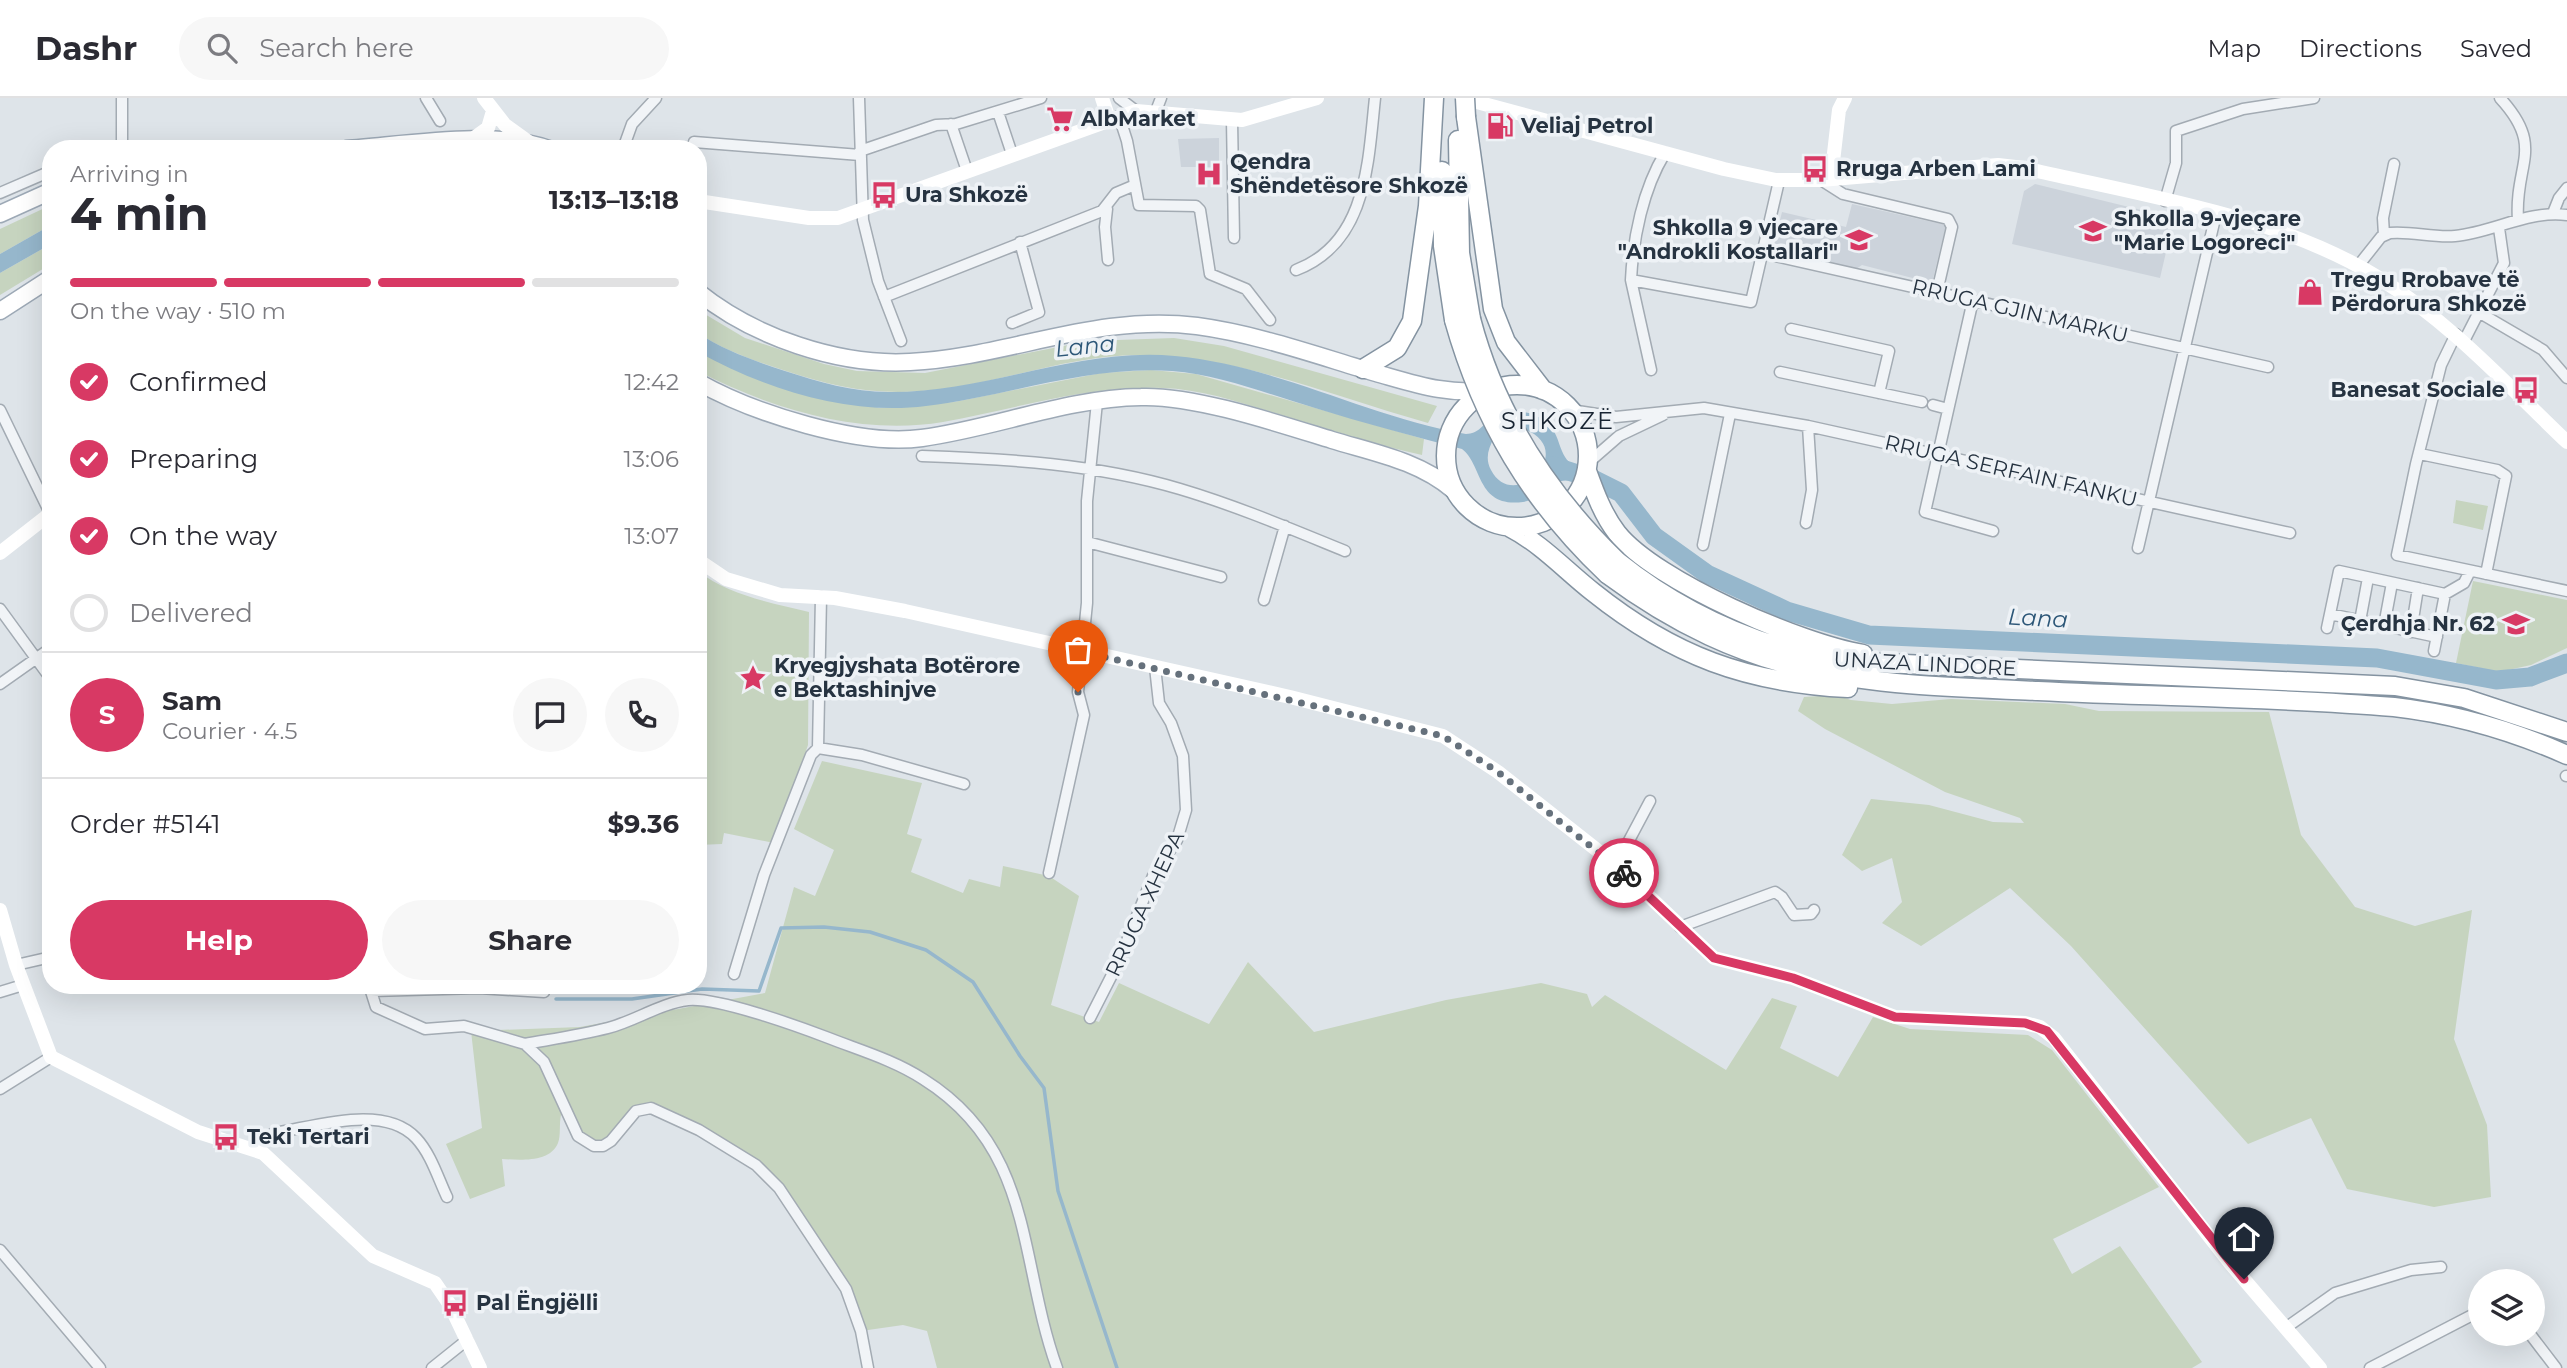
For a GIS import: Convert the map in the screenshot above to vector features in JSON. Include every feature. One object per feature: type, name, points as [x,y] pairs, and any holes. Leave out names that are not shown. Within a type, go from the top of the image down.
[{"type":"highway","points":[[1363,369],[1396,348],[1412,321],[1428,206],[1446,111],[1461,98]]},
{"type":"highway","points":[[1446,111],[1442,239],[1463,320],[1468,369],[1511,460],[1572,541],[1612,567]]},
{"type":"highway","points":[[1446,111],[1493,309],[1506,342],[1543,390],[1571,410],[1582,427],[1587,479],[1618,534],[1658,567],[1719,601],[1816,643],[1867,655],[2096,667],[2124,674]]},
{"type":"highway","points":[[1543,390],[1526,386],[1490,390],[1461,412],[1451,428],[1446,447],[1446,466],[1453,490],[1474,513],[1532,540],[1629,617],[1683,650],[1739,673],[1804,685],[2058,696],[2116,695]]},
{"type":"highway","points":[[1509,527],[1528,527],[1563,511],[1587,479]]},
{"type":"highway","name":"UNAZA LINDORE","points":[[1612,567],[1650,606],[1707,637],[1743,651],[1847,679],[2116,695],[2369,705],[2417,710],[2493,727],[2567,755]]},
{"type":"highway","name":"UNAZA LINDORE","points":[[1612,567],[1711,621],[1761,641],[1817,658],[1861,664],[2395,686],[2464,698],[2567,732]]},
{"type":"main road","points":[[484,98],[512,131],[526,140]]},
{"type":"main road","points":[[1102,98],[1114,118]]},
{"type":"main road","points":[[707,202],[816,219],[838,218],[1158,104],[1232,120],[1251,118],[1317,98]]},
{"type":"main road","points":[[1461,98],[1779,181],[1998,165],[2024,168],[2216,214],[2308,243],[2358,266],[2407,297],[2460,337],[2564,433]]},
{"type":"main road","points":[[1826,179],[1839,110],[1845,98]]},
{"type":"main road","points":[[471,140],[488,128],[493,111]]},
{"type":"main road","points":[[0,214],[42,195]]},
{"type":"main road","points":[[0,311],[42,284]]},
{"type":"main road","points":[[707,299],[721,310],[755,328],[846,357],[881,361],[924,360],[1095,327],[1167,323],[1241,336],[1444,392],[1490,390]]},
{"type":"main road","points":[[707,387],[772,415],[855,434],[904,440],[965,431],[1097,402],[1143,396],[1190,402],[1296,429],[1420,466],[1453,490]]},
{"type":"main road","points":[[0,553],[42,519]]},
{"type":"main road","points":[[707,567],[739,584],[780,595],[821,597],[905,611],[1443,736],[1498,772],[1616,865],[1714,958],[1793,978],[1895,1017],[2025,1023],[2047,1031],[2230,1263],[2320,1368]]},
{"type":"main road","points":[[0,910],[16,965],[51,1057],[198,1132],[258,1151],[373,1256],[435,1283],[480,1368]]},
{"type":"street","points":[[122,98],[122,140]]},
{"type":"street","points":[[426,98],[440,121]]},
{"type":"street","points":[[626,140],[632,124],[656,98]]},
{"type":"street","points":[[859,98],[862,211],[884,298],[901,341]]},
{"type":"street","points":[[707,143],[860,153],[936,125],[998,112],[1041,98]]},
{"type":"street","points":[[1119,98],[1136,111]]},
{"type":"street","points":[[1296,270],[1324,256],[1357,209],[1368,160],[1375,98]]},
{"type":"street","points":[[2165,201],[2176,163],[2176,131],[2243,109],[2314,98]]},
{"type":"street","points":[[2500,98],[2516,116],[2527,143],[2518,193],[2518,220]]},
{"type":"street","points":[[998,112],[1012,154]]},
{"type":"street","points":[[1114,118],[1139,205],[1196,206],[1200,210],[1210,274],[1246,289],[1270,320]]},
{"type":"street","points":[[1232,120],[1234,238]]},
{"type":"street","points":[[951,124],[967,170]]},
{"type":"street","points":[[1651,370],[1632,280],[1645,200],[1665,153]]},
{"type":"street","points":[[2358,266],[2384,235],[2384,218],[2394,164]]},
{"type":"street","points":[[0,193],[42,175]]},
{"type":"street","points":[[1826,179],[1843,194],[1948,219],[1952,227],[1937,292]]},
{"type":"street","points":[[1632,280],[1751,302],[1779,181]]},
{"type":"street","points":[[1108,260],[1105,227],[1107,209],[1116,193],[1135,185]]},
{"type":"street","points":[[2553,213],[2567,188]]},
{"type":"street","points":[[884,298],[1107,209]]},
{"type":"street","points":[[2384,235],[2396,233],[2453,236],[2499,228],[2518,220],[2553,213],[2567,215]]},
{"type":"street","points":[[2138,548],[2216,214]]},
{"type":"street","points":[[2499,228],[2504,263],[2480,313],[2441,365],[2397,555],[2567,591]]},
{"type":"street","points":[[1012,323],[1039,312],[1020,242]]},
{"type":"street","name":"RRUGA GJIN MARKU","points":[[1771,255],[2268,367]]},
{"type":"street","points":[[1973,300],[1925,513],[1993,531]]},
{"type":"street","points":[[2480,313],[2543,350],[2567,378]]},
{"type":"street","points":[[1791,329],[1889,351],[1879,393]]},
{"type":"street","points":[[1780,372],[1948,409]]},
{"type":"street","points":[[1049,873],[1084,715],[1078,692],[1083,652],[1090,469],[1097,402]]},
{"type":"street","name":"RRUGA SERFAIN FANKU","points":[[1571,410],[1616,417],[1693,407],[1808,426],[2290,533]]},
{"type":"street","name":"RRUGA SERFAIN FANKU","points":[[1587,479],[1619,436],[1671,411]]},
{"type":"street","points":[[1,414],[42,497]]},
{"type":"street","points":[[1703,545],[1730,414]]},
{"type":"street","points":[[1806,523],[1812,490],[1808,426]]},
{"type":"street","points":[[2420,454],[2497,470],[2506,476],[2486,574]]},
{"type":"street","points":[[922,456],[1018,460],[1090,469],[1183,490],[1285,526],[1345,551]]},
{"type":"street","points":[[1264,600],[1285,526]]},
{"type":"street","points":[[1087,542],[1221,577]]},
{"type":"street","points":[[2327,628],[2339,571],[2445,594],[2463,583],[2470,571]]},
{"type":"street","points":[[2360,621],[2368,578]]},
{"type":"street","points":[[2384,626],[2392,583]]},
{"type":"street","points":[[2411,632],[2418,589]]},
{"type":"street","points":[[2434,651],[2445,594]]},
{"type":"street","points":[[734,974],[764,875],[811,755],[818,748],[821,597]]},
{"type":"street","points":[[0,609],[42,667]]},
{"type":"street","points":[[2330,614],[2437,637]]},
{"type":"street","points":[[0,684],[42,655]]},
{"type":"street","name":"RRUGA XHEPA","points":[[1090,1018],[1118,963],[1153,876],[1177,840],[1186,810],[1184,756],[1171,723],[1159,703],[1155,667]]},
{"type":"street","points":[[818,748],[862,755],[964,784]]},
{"type":"street","points":[[1616,865],[1650,800]]},
{"type":"street","points":[[1680,927],[1774,892],[1782,897],[1794,915],[1811,914],[1814,910]]},
{"type":"street","points":[[16,965],[42,959]]},
{"type":"street","points":[[0,992],[23,985]]},
{"type":"street","points":[[372,994],[376,1007],[425,1029],[464,1026],[525,1044],[544,1062],[571,1126],[585,1142],[603,1146],[611,1141],[636,1111],[652,1108],[699,1130],[768,1175],[846,1289],[861,1331],[868,1368]]},
{"type":"street","points":[[525,1044],[609,1028],[675,1003],[702,1000],[812,1032],[922,1078],[968,1112],[981,1127],[1002,1168],[1020,1212],[1057,1368]]},
{"type":"street","points":[[0,1089],[51,1057]]},
{"type":"street","points":[[258,1151],[262,1140],[274,1133],[361,1121],[395,1124],[418,1140],[447,1197]]},
{"type":"street","points":[[0,1250],[100,1368]]},
{"type":"street","points":[[2287,1327],[2335,1293],[2411,1270],[2441,1267]]},
{"type":"street","points":[[2370,1368],[2468,1317]]},
{"type":"street","points":[[432,1368],[467,1339]]},
{"type":"street","points":[[2539,1346],[2556,1368]]},
{"type":"shaded area","points":[[1219,138],[1219,163],[1211,167],[1181,167],[1178,139]]},
{"type":"shaded area","name":"Shkolla 9-vjeçare \"Marie Logoreci\"","points":[[2035,184],[2174,218],[2160,278],[2012,244],[2024,191]]},
{"type":"shaded area","name":"Shkolla 9 vjecare \"Androkli Kostallari\"","points":[[1852,204],[1946,225],[1932,283],[1862,265],[1853,271],[1772,253],[1782,212],[1846,227]]},
{"type":"green space","points":[[42,209],[42,230],[0,254],[0,229]]},
{"type":"green space","points":[[42,249],[42,269],[0,295],[0,273]]},
{"type":"green space","points":[[707,315],[745,338],[824,364],[857,371],[925,373],[1089,341],[1174,338],[1224,346],[1437,406],[1428,423],[1253,371],[1182,357],[1146,355],[1089,359],[949,388],[886,392],[836,385],[803,376],[763,363],[708,339]]},
{"type":"green space","points":[[707,356],[754,377],[879,408],[954,402],[1101,373],[1151,370],[1196,374],[1424,439],[1422,455],[1219,397],[1162,388],[1079,394],[943,422],[880,425],[848,422],[786,408],[707,376]]},
{"type":"green space","points":[[2456,500],[2488,506],[2483,530],[2453,523]]},
{"type":"green space","name":"Kryegjyshata Botërore e Bektashinjve","points":[[707,577],[737,592],[809,612],[808,745],[774,843],[724,833],[722,844],[707,845]]},
{"type":"green space","name":"Çerdhja Nr. 62","points":[[2473,581],[2567,600],[2567,648],[2531,665],[2499,672],[2456,663]]},
{"type":"green space","points":[[1836,695],[1851,700],[1892,704],[1951,699],[2065,704],[2099,711],[2269,712],[2301,835],[2355,907],[2415,926],[2472,910],[2454,1039],[2487,1125],[2491,1197],[2434,1207],[2347,1189],[2311,1118],[2248,1144],[2071,946],[2010,888],[1921,946],[1882,923],[1902,902],[1892,858],[1862,871],[1842,855],[1871,799],[1929,805],[1993,822],[2024,823],[2020,818],[1945,792],[1825,729],[1798,711],[1804,697]]},
{"type":"green space","points":[[822,761],[922,783],[907,834],[922,839],[911,872],[963,893],[969,879],[1000,887],[1003,866],[1049,876],[1079,896],[1051,1005],[1099,1022],[1119,983],[1209,1024],[1248,962],[1314,1032],[1446,1000],[1541,983],[1587,994],[1592,1007],[1605,995],[1726,1070],[1772,998],[1797,1006],[1780,1048],[1838,1077],[1873,1017],[1910,1029],[2028,1035],[2052,1050],[2159,1187],[2053,1239],[2072,1274],[2120,1246],[2202,1362],[2192,1368],[937,1368],[927,1331],[903,1325],[861,1331],[854,1309],[779,1188],[735,1152],[643,1108],[611,1141],[585,1142],[565,1113],[561,1115],[559,1140],[554,1149],[533,1159],[502,1159],[505,1186],[470,1199],[446,1144],[482,1128],[471,1031],[580,1027],[765,993],[794,887],[815,896],[834,850],[794,829]]},
{"type":"water","points":[[42,230],[42,249],[0,273],[0,254]]},
{"type":"water","points":[[707,338],[740,355],[798,375],[875,392],[960,386],[1103,358],[1175,356],[1249,370],[1393,416],[1466,434],[1477,431],[1503,414],[1525,412],[1539,417],[1551,427],[1565,457],[1575,466],[1571,481],[1557,482],[1530,500],[1508,502],[1489,492],[1469,456],[1462,449],[1190,373],[1141,370],[1110,373],[957,401],[897,408],[868,407],[809,397],[707,356]],"holes":[[[1521,428],[1538,437],[1545,449],[1544,462],[1538,473],[1527,482],[1514,485],[1501,482],[1488,462],[1494,438]]]},
{"type":"waterway","name":"Lana","points":[[1553,466],[1593,479],[1621,493],[1654,536],[1707,574],[1787,611],[1869,635],[2377,658],[2496,680],[2530,677],[2567,663]]},
{"type":"waterway","points":[[707,989],[759,991],[781,928],[824,927],[870,932],[926,950],[973,982],[1020,1056],[1044,1088],[1058,1191],[1117,1368]]},
{"type":"waterway","points":[[556,999],[632,999],[667,994]]},
{"type":"way so far","points":[[1078,692],[1083,652],[1290,698],[1443,736],[1498,772],[1624,873]]},
{"type":"place","name":"AlbMarket","points":[[1060,119]]},
{"type":"place","name":"Veliaj Petrol","points":[[1500,126]]},
{"type":"place","name":"Rruga Arben Lami","points":[[1815,169]]},
{"type":"place","name":"Qendra Shëndetësore Shkozë","points":[[1209,174]]},
{"type":"place","name":"Ura Shkozë","points":[[884,195]]},
{"type":"place","name":"Shkolla 9-vjeçare \"Marie Logoreci\"","points":[[2093,231]]},
{"type":"place","name":"Shkolla 9 vjecare \"Androkli Kostallari\"","points":[[1859,240]]},
{"type":"place","name":"Tregu Rrobave të Përdorura Shkozë","points":[[2310,292]]},
{"type":"place","name":"Banesat Sociale","points":[[2526,390]]},
{"type":"place","name":"Çerdhja Nr. 62","points":[[2516,624]]},
{"type":"place","name":"Kryegjyshata Botërore e Bektashinjve","points":[[753,678]]},
{"type":"place","name":"Teki Tertari","points":[[226,1137]]},
{"type":"place","name":"Pal Ëngjëlli","points":[[455,1303]]},
{"type":"district","name":"SHKOZË","points":[[1558,421]]},
{"type":"route","points":[[1624,873],[1714,958],[1793,978],[1895,1017],[2025,1023],[2047,1031],[2244,1279]]}]
